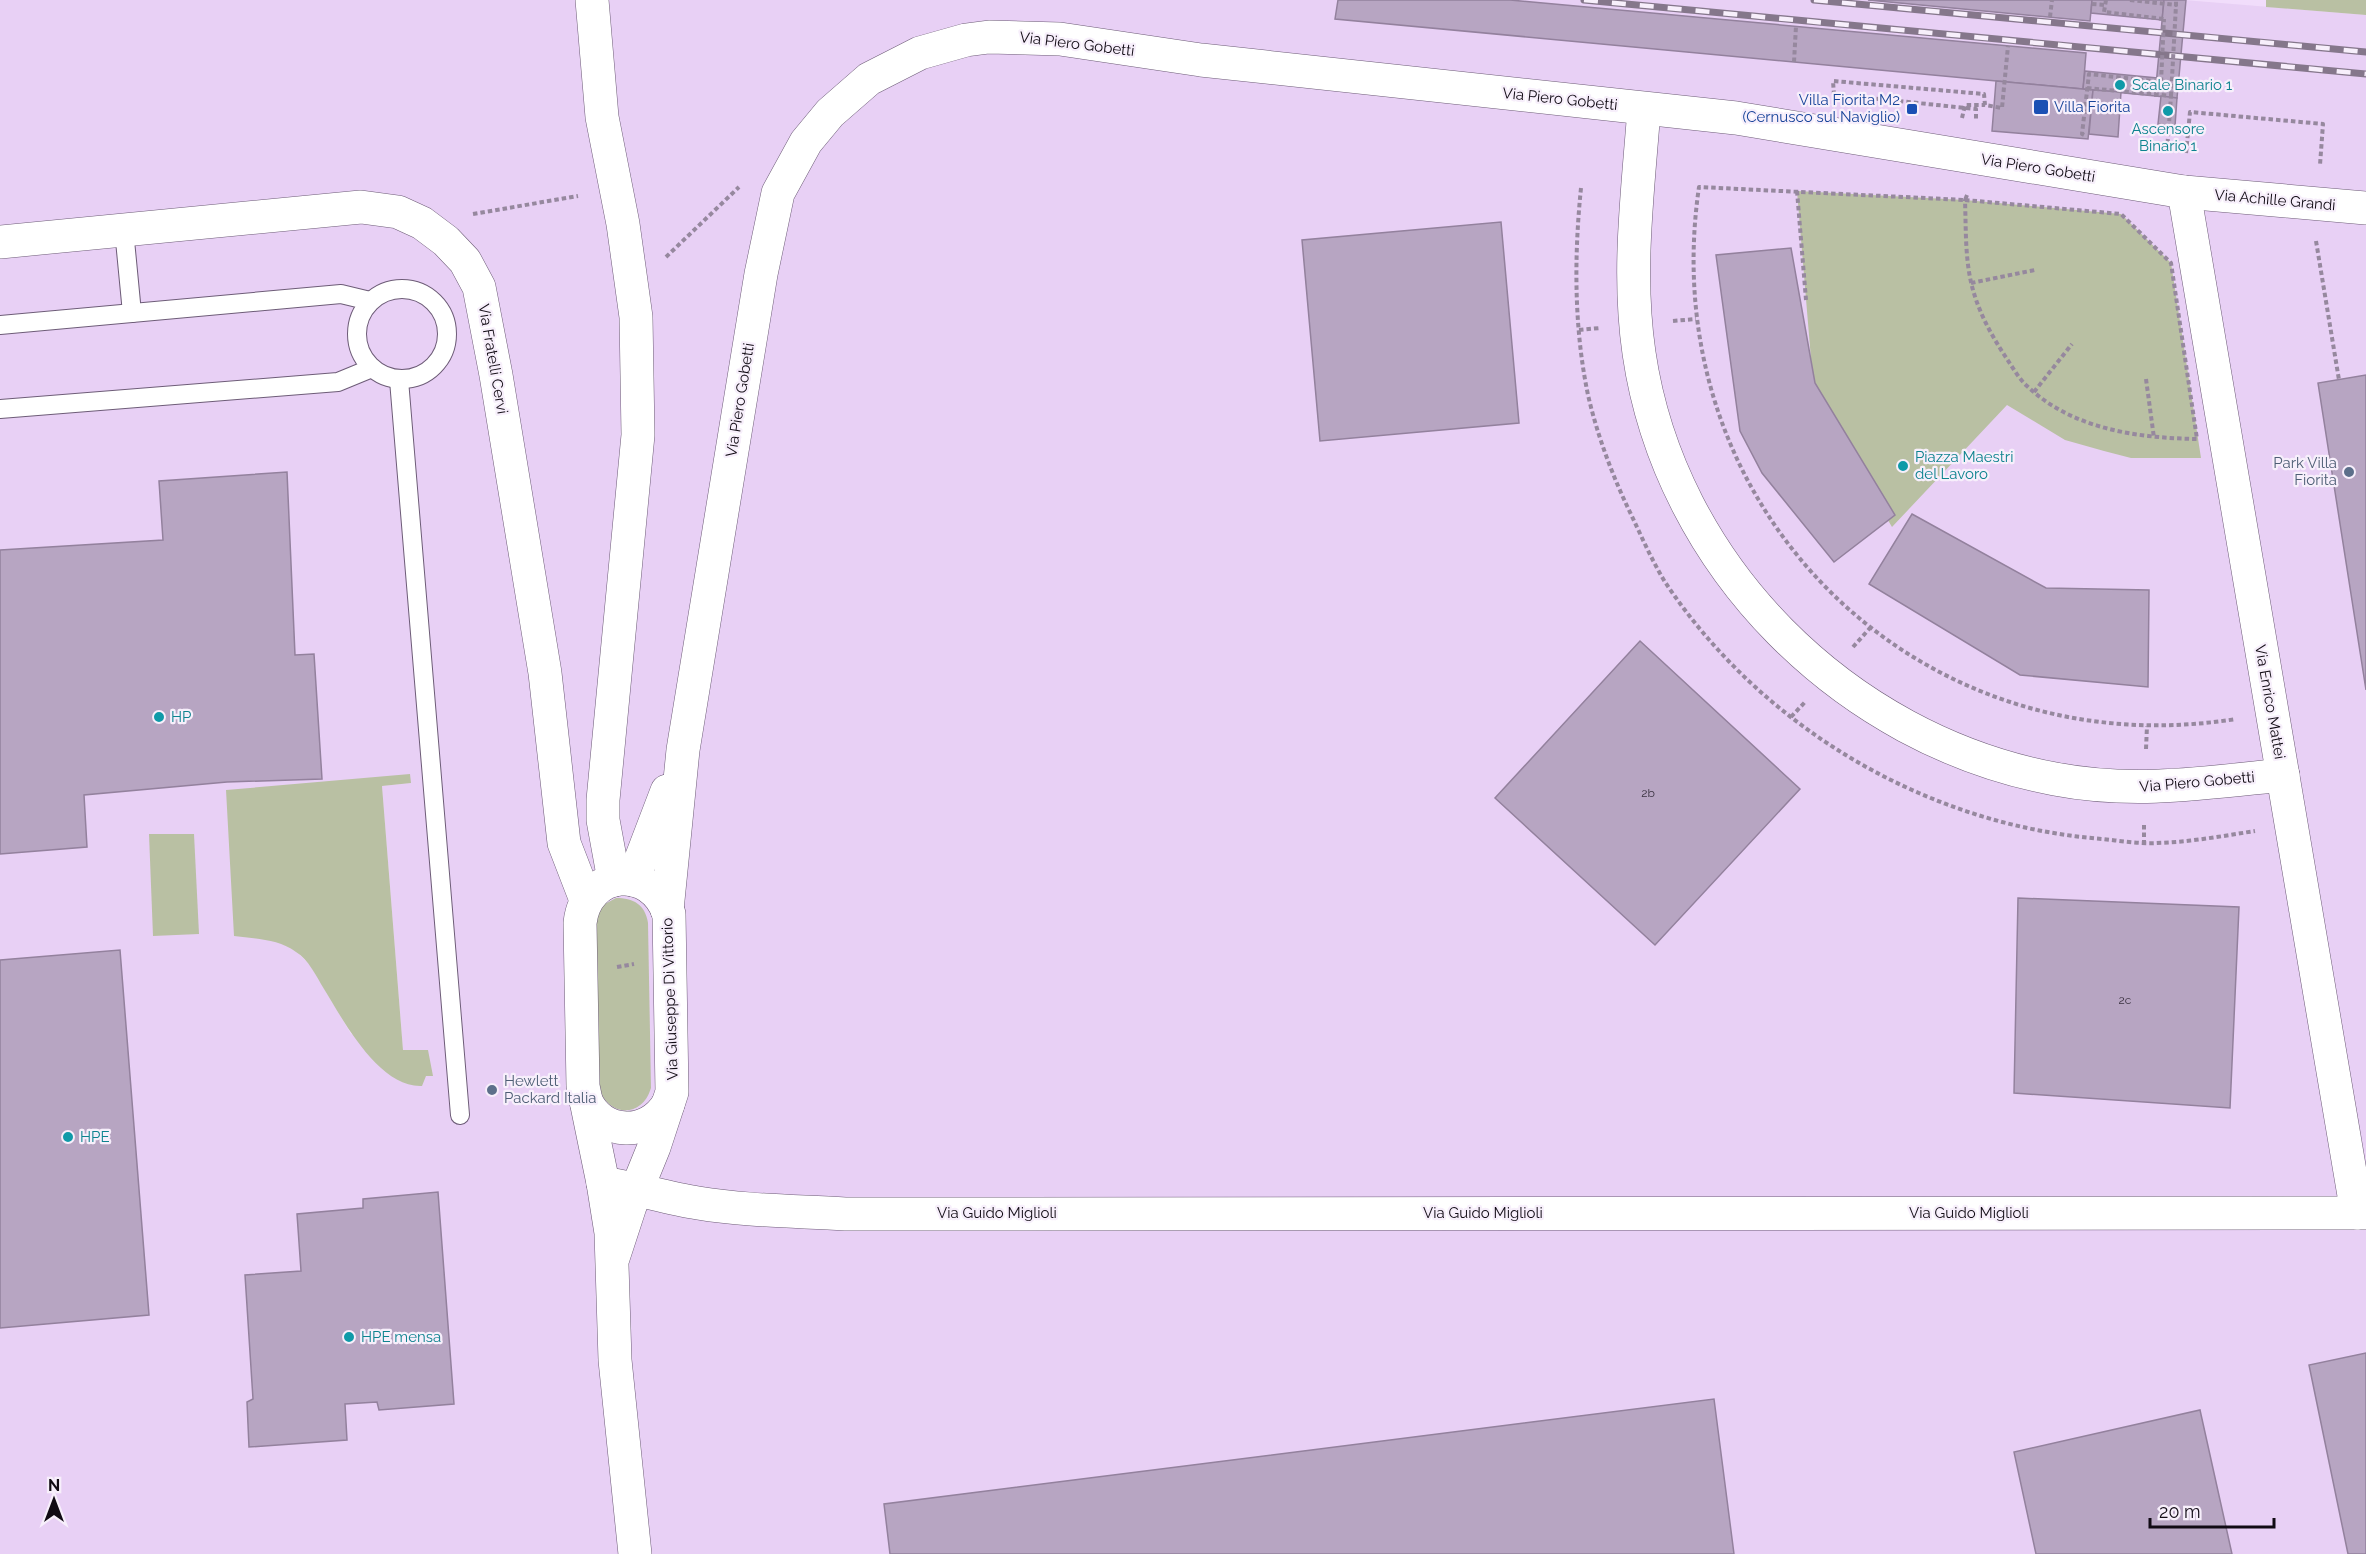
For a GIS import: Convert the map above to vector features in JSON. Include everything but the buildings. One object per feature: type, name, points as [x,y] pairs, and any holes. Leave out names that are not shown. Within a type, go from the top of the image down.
[{"type":"street","points":[[586,900],[598,887],[623,880],[603,820],[603,800],[638,435],[638,344],[633,288],[617,189],[602,117],[592,0]]},
{"type":"street","name":"Via Piero Gobetti","points":[[667,909],[683,750],[761,274],[778,193],[806,142],[830,113],[869,79],[920,53],[966,40],[989,37],[1060,39],[1202,60],[1736,118],[2184,192]]},
{"type":"street","name":"Via Piero Gobetti","points":[[1644,109],[1633,237],[1632,280],[1639,354],[1647,394],[1673,471],[1700,527],[1733,578],[1773,626],[1823,671],[1883,714],[1950,748],[2002,766],[2056,780],[2145,788],[2283,775]]},
{"type":"street","name":"Via Enrico Mattei","points":[[2184,192],[2272,712],[2362,1213]]},
{"type":"street","name":"Via Achille Grandi","points":[[2184,192],[2316,214],[2366,208]]},
{"type":"street","name":"Via Fratelli Cervi","points":[[0,242],[361,207],[398,212],[422,223],[446,241],[465,261],[479,287],[484,306],[545,672],[564,843],[586,900]]},
{"type":"street","name":"Via Piero Gobetti","points":[[623,880],[683,750]]},
{"type":"street","name":"Via Giuseppe Di Vittorio","points":[[613,1258],[637,1188],[645,1172],[672,1087],[670,922],[667,909],[663,900],[653,889],[642,882],[623,880]]},
{"type":"street","name":"Via Giuseppe Di Vittorio","points":[[586,900],[580,921],[583,1086],[603,1183],[613,1258],[612,1312],[615,1360],[635,1554]]},
{"type":"street","points":[[586,1101],[599,1119],[620,1129],[636,1129],[648,1124],[663,1112],[668,1104]]},
{"type":"street","name":"Via Guido Miglioli","points":[[603,1183],[637,1188],[696,1203],[845,1214],[2362,1213]]},
{"type":"lane","points":[[124,230],[132,313]]},
{"type":"lane","points":[[398,289],[413,290],[427,296],[438,306],[445,319],[448,334],[445,348],[438,362],[421,374],[399,380],[385,376],[372,368],[363,357],[357,344],[357,328],[361,313],[370,302],[383,292],[398,289]]},
{"type":"lane","points":[[0,325],[341,294],[370,302]]},
{"type":"lane","points":[[0,409],[338,382],[372,368]]},
{"type":"lane","points":[[399,380],[460,1115]]},
{"type":"path","points":[[2050,17],[2052,0]]},
{"type":"path","points":[[2087,88],[2172,96],[2176,2],[2130,0]]},
{"type":"path","points":[[2082,134],[2086,81],[2089,74],[2161,82],[2164,19],[2104,12],[2105,2],[2092,4]]},
{"type":"path","points":[[1794,62],[1797,26]]},
{"type":"path","points":[[1846,96],[1834,95],[1833,81],[1984,94],[1985,105],[2002,108],[2008,46]]},
{"type":"path","points":[[1857,97],[1976,109],[1976,121]]},
{"type":"path","points":[[1984,105],[1965,105],[1958,137],[1977,147],[1980,159],[1965,200],[1967,263],[1983,319],[1994,339],[2025,385],[2055,409],[2100,426],[2154,438],[2197,439],[2170,263],[2121,214],[1965,200],[1699,187],[1693,240],[1693,293],[1700,349],[1719,417],[1738,464],[1774,525],[1825,588],[1870,628],[1920,662],[1975,689],[2032,709],[2091,722],[2147,726],[2212,723],[2272,712]]},
{"type":"path","points":[[2186,154],[2190,112],[2323,124],[2316,214],[2339,380]]},
{"type":"path","points":[[2320,165],[2331,166]]},
{"type":"path","points":[[633,288],[755,172],[787,173]]},
{"type":"path","points":[[422,223],[617,189]]},
{"type":"path","points":[[1797,191],[1806,300]]},
{"type":"path","points":[[1971,283],[2035,270]]},
{"type":"path","points":[[2034,392],[2072,344]]},
{"type":"path","points":[[2146,379],[2154,438]]},
{"type":"path","points":[[581,974],[670,958]]},
{"type":"shaded area","points":[[0,0],[2184,0],[2366,15],[2366,1554],[0,1554]],"holes":[[[411,783],[382,786],[403,1050],[351,1034],[310,965],[297,952],[277,941],[226,790]]]},
{"type":"green space","points":[[2266,0],[2366,0],[2366,15],[2266,7]]},
{"type":"green space","points":[[1797,191],[1965,200],[2121,214],[2171,263],[2201,458],[2131,458],[2104,451],[2065,440],[2007,405],[1892,527],[1814,395]]},
{"type":"green space","points":[[410,774],[411,783],[382,786],[403,1050],[428,1050],[433,1076],[426,1076],[422,1086],[406,1084],[391,1076],[364,1050],[301,955],[274,942],[234,936],[226,790]]},
{"type":"green space","points":[[149,834],[194,834],[199,934],[153,936]]},
{"type":"green space","points":[[616,898],[628,899],[637,903],[644,911],[648,923],[651,1088],[647,1098],[640,1105],[625,1110],[617,1109],[609,1104],[599,1087],[596,919],[603,905]]},
{"type":"railway","points":[[1584,0],[2366,74]]},
{"type":"railway","points":[[1814,0],[2366,52]]},
{"type":"place","name":"Scale Binario 1","points":[[2120,85]]},
{"type":"place","name":"Villa Fiorita","points":[[2041,107]]},
{"type":"place","name":"Villa Fiorita M2 (Cernusco sul Naviglio)","points":[[1912,109]]},
{"type":"place","name":"Ascensore Binario 1","points":[[2168,111]]},
{"type":"place","name":"Piazza Maestri del Lavoro","points":[[1903,466]]},
{"type":"place","name":"Park Villa Fiorita","points":[[2349,472]]},
{"type":"place","name":"HP","points":[[159,717]]},
{"type":"place","name":"Hewlett Packard Italia","points":[[492,1090]]},
{"type":"place","name":"HPE","points":[[68,1137]]},
{"type":"place","name":"HPE mensa","points":[[349,1337]]}]
